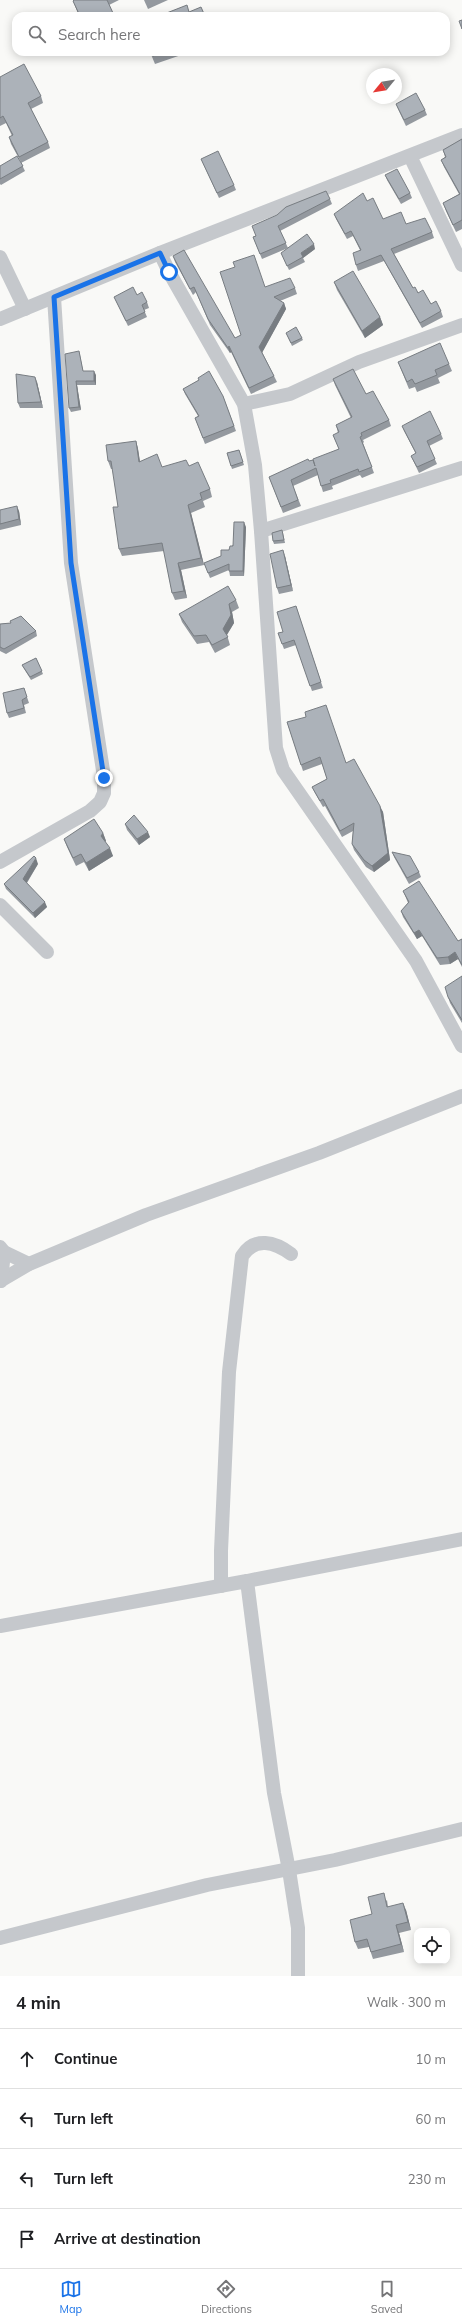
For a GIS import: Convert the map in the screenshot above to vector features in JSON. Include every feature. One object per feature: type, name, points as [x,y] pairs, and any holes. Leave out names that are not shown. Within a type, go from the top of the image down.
[{"type":"street","points":[[0,319],[160,253],[462,135]]},
{"type":"street","points":[[410,156],[462,265]]},
{"type":"street","points":[[160,253],[169,272],[244,404],[255,465],[276,748],[283,770],[416,961],[462,1046]]},
{"type":"street","points":[[0,258],[25,309]]},
{"type":"street","points":[[0,862],[90,811],[100,802],[104,793],[102,755],[71,563],[54,297]]},
{"type":"street","points":[[244,404],[290,394],[359,362],[462,326]]},
{"type":"street","points":[[261,531],[462,468]]},
{"type":"street","points":[[0,905],[47,952]]},
{"type":"street","points":[[1,1281],[29,1264],[146,1214],[319,1153],[462,1096]]},
{"type":"street","points":[[221,1586],[221,1552],[229,1372],[238,1277],[242,1256],[247,1248],[264,1242],[277,1244],[291,1254]]},
{"type":"street","points":[[1,1281],[2,1249],[29,1264]]},
{"type":"street","points":[[0,1626],[221,1586],[462,1538]]},
{"type":"street","points":[[247,1581],[274,1793],[289,1870],[298,1928],[298,1976]]},
{"type":"street","points":[[0,1938],[199,1887],[289,1870],[462,1829]]},
{"type":"building","points":[[107,0],[113,12],[78,12],[73,1]]},
{"type":"building","points":[[187,5],[189,12],[169,12]]},
{"type":"building","points":[[201,7],[203,12],[189,12]]},
{"type":"building","points":[[462,20],[462,29],[459,21]]},
{"type":"building","points":[[24,64],[41,96],[28,103],[48,142],[19,157],[9,137],[13,135],[3,116],[0,118],[0,77]]},
{"type":"building","points":[[416,93],[425,110],[404,120],[396,104],[402,104],[402,101]]},
{"type":"building","points":[[462,139],[462,220],[453,225],[443,203],[460,194],[441,160],[446,157],[443,150]]},
{"type":"building","points":[[218,151],[234,185],[217,193],[201,159]]},
{"type":"building","points":[[17,156],[23,166],[0,179],[0,166]]},
{"type":"building","points":[[397,169],[410,193],[399,199],[385,175]]},
{"type":"building","points":[[326,191],[330,199],[278,226],[286,243],[260,254],[253,237],[256,236],[252,226],[277,215],[286,207]]},
{"type":"building","points":[[363,193],[367,201],[373,198],[383,219],[401,212],[406,224],[425,218],[432,232],[391,249],[413,288],[415,287],[418,293],[423,290],[431,304],[436,301],[441,311],[420,323],[381,255],[356,265],[353,253],[361,250],[351,231],[345,234],[334,214]]},
{"type":"building","points":[[307,234],[314,244],[301,253],[303,257],[287,266],[281,253]]},
{"type":"building","points":[[184,250],[235,338],[241,335],[220,272],[235,267],[233,262],[254,255],[265,287],[290,278],[295,288],[274,297],[284,303],[259,347],[274,376],[249,388],[229,346],[228,348],[208,319],[194,287],[190,289],[173,256]]},
{"type":"building","points":[[353,271],[380,317],[362,331],[334,282]]},
{"type":"building","points":[[133,287],[137,295],[142,292],[147,302],[142,305],[145,312],[126,321],[114,297]]},
{"type":"building","points":[[296,327],[302,338],[291,343],[286,333]]},
{"type":"building","points":[[440,343],[449,364],[435,370],[437,375],[415,384],[412,379],[407,382],[398,362]]},
{"type":"building","points":[[79,351],[83,371],[94,371],[94,381],[76,381],[79,407],[69,408],[65,354]]},
{"type":"building","points":[[353,369],[366,394],[373,391],[389,420],[361,433],[362,436],[360,437],[372,467],[359,472],[358,469],[330,480],[331,483],[321,486],[316,468],[291,480],[298,500],[281,507],[269,477],[308,459],[309,461],[313,460],[315,466],[313,459],[339,449],[333,435],[339,432],[336,425],[352,417],[333,379]]},
{"type":"building","points":[[209,371],[223,396],[234,426],[203,438],[195,418],[199,416],[183,389],[199,380],[198,378]]},
{"type":"building","points":[[16,374],[35,377],[41,402],[18,403]]},
{"type":"building","points":[[430,411],[441,434],[427,441],[435,459],[417,467],[411,456],[416,453],[402,426]]},
{"type":"building","points":[[136,441],[139,462],[157,454],[162,467],[186,460],[189,466],[198,462],[210,489],[200,493],[202,499],[188,505],[201,558],[178,563],[184,591],[172,593],[162,543],[119,549],[113,507],[118,507],[111,461],[108,461],[106,445]]},
{"type":"building","points":[[239,450],[243,462],[231,466],[227,453]]},
{"type":"building","points":[[17,506],[19,519],[0,524],[0,510]]},
{"type":"building","points":[[234,522],[244,522],[243,571],[229,571],[229,564],[208,573],[204,563],[221,556],[221,550],[229,550],[230,546],[233,546]]},
{"type":"building","points":[[282,530],[284,540],[273,541],[272,533]]},
{"type":"building","points":[[283,550],[291,585],[277,588],[270,554]]},
{"type":"building","points":[[228,586],[236,600],[229,604],[231,615],[223,629],[228,637],[212,645],[206,635],[194,636],[179,614]]},
{"type":"building","points":[[296,606],[321,682],[310,686],[294,640],[282,644],[278,633],[283,632],[277,612]]},
{"type":"building","points":[[21,616],[36,631],[4,649],[0,647],[0,624],[11,623],[10,621]]},
{"type":"building","points":[[36,658],[42,671],[30,677],[22,665]]},
{"type":"building","points":[[24,688],[27,697],[22,700],[24,708],[7,713],[3,693]]},
{"type":"building","points":[[326,705],[346,763],[354,759],[380,806],[388,853],[372,866],[364,860],[352,844],[354,823],[340,831],[323,799],[320,801],[312,787],[327,779],[320,757],[301,765],[287,722],[306,717],[305,712]]},
{"type":"building","points":[[134,815],[148,832],[137,839],[125,824]]},
{"type":"building","points":[[94,819],[103,833],[101,836],[110,848],[86,863],[81,854],[73,858],[64,839]]},
{"type":"building","points":[[392,852],[410,856],[419,872],[407,878]]},
{"type":"building","points":[[34,856],[36,858],[23,879],[45,902],[33,913],[4,884]]},
{"type":"building","points":[[419,881],[458,941],[462,939],[462,965],[455,952],[448,957],[437,958],[419,930],[414,933],[401,911],[409,902],[403,891]]},
{"type":"building","points":[[462,976],[462,1020],[448,997],[445,987]]},
{"type":"building","points":[[384,1893],[387,1907],[403,1903],[408,1922],[396,1925],[401,1944],[371,1952],[367,1939],[355,1942],[350,1920],[372,1914],[368,1897]]},
{"type":"route","points":[[104,778],[102,755],[71,563],[54,297],[160,253],[169,272]]}]
